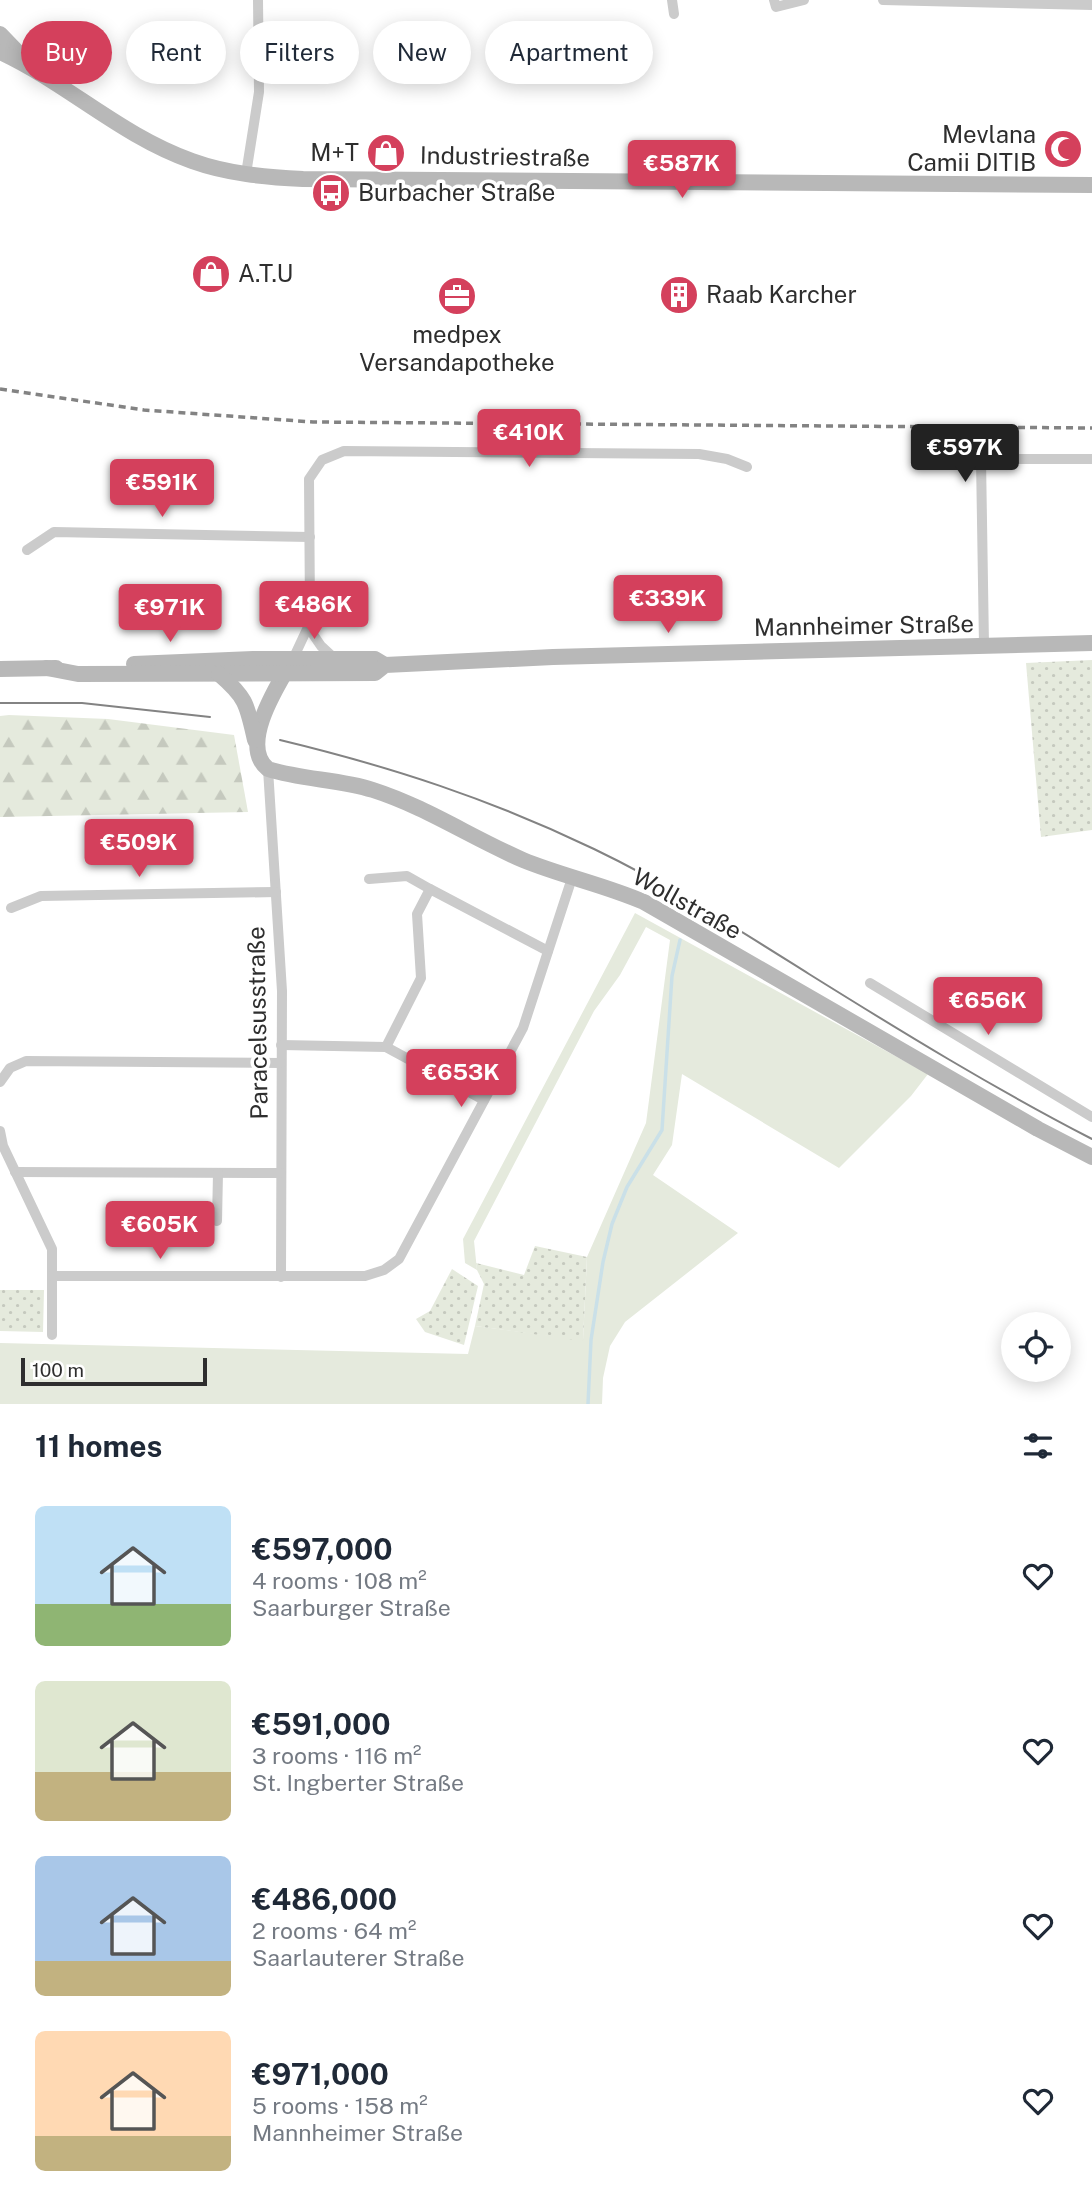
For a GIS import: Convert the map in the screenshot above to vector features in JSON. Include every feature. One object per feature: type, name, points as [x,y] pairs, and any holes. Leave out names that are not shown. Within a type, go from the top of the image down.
[{"type":"street","points":[[246,174],[259,92],[258,0]]},
{"type":"street","points":[[672,0],[674,13]]},
{"type":"street","points":[[774,0],[776,7],[804,0]]},
{"type":"street","points":[[883,0],[1092,5]]},
{"type":"street","name":"Industriestraße","points":[[0,34],[21,56]]},
{"type":"street","name":"Industriestraße","points":[[0,52],[21,62]]},
{"type":"street","name":"Industriestraße","points":[[57,84],[111,120],[166,150],[210,167],[246,174],[303,179],[1092,185]]},
{"type":"street","points":[[264,764],[261,723],[308,627],[311,593],[309,479],[322,460],[344,451],[699,454],[727,459],[747,467]]},
{"type":"street","points":[[984,645],[981,459],[1092,458]]},
{"type":"street","points":[[27,550],[54,532],[310,537]]},
{"type":"street","points":[[308,627],[321,646],[335,659]]},
{"type":"street","name":"Mannheimer Straße","points":[[0,670],[289,666],[375,673],[385,665],[567,657],[1092,643]]},
{"type":"street","name":"Mannheimer Straße","points":[[47,668],[78,674],[219,674],[335,659],[376,659],[385,665]]},
{"type":"street","points":[[219,674],[246,702],[264,764]]},
{"type":"street","name":"Wollstraße","points":[[264,764],[337,780],[408,803],[523,859],[572,878],[620,891],[644,902],[1038,1129],[1092,1157]]},
{"type":"street","name":"Paracelsusstraße","points":[[264,764],[282,991],[281,1277]]},
{"type":"street","points":[[369,878],[407,876],[548,951]]},
{"type":"street","points":[[52,1276],[365,1276],[384,1270],[399,1259],[523,1028],[572,878]]},
{"type":"street","points":[[386,1047],[421,978],[417,914],[430,889]]},
{"type":"street","points":[[11,908],[41,896],[276,892]]},
{"type":"street","points":[[870,983],[1092,1117]]},
{"type":"street","points":[[281,1045],[386,1047],[484,1100]]},
{"type":"street","points":[[0,1083],[10,1068],[26,1061],[281,1063]]},
{"type":"street","points":[[0,1131],[2,1146],[52,1249],[52,1335]]},
{"type":"street","points":[[15,1172],[281,1173]]},
{"type":"street","points":[[217,1222],[218,1173]]},
{"type":"green space","points":[[1092,660],[1092,830],[1041,837],[1026,663]]},
{"type":"green space","points":[[0,716],[108,719],[234,735],[248,812],[0,817]]},
{"type":"green space","points":[[635,913],[928,1074],[911,1096],[839,1168],[682,1074],[672,1145],[653,1175],[738,1233],[625,1322],[610,1346],[603,1378],[602,1404],[0,1404],[0,1343],[468,1354],[475,1326],[583,1340],[587,1257],[646,1123],[670,940],[646,927],[620,975],[594,1011],[474,1241],[477,1270],[465,1263],[463,1239]]},
{"type":"green space","points":[[535,1246],[587,1257],[583,1341],[475,1326],[484,1284],[476,1263],[524,1275]]},
{"type":"green space","points":[[452,1269],[478,1286],[464,1345],[425,1332],[416,1319],[430,1311]]},
{"type":"green space","points":[[0,1290],[44,1290],[43,1332],[0,1331]]},
{"type":"waterway","points":[[588,1404],[591,1340],[612,1224],[627,1187],[662,1130],[672,976],[680,940]]},
{"type":"tram line","points":[[0,703],[82,703],[210,717]]},
{"type":"tram line","points":[[280,740],[362,761],[440,786],[517,815],[594,849],[677,893],[949,1060],[1092,1139]]},
{"type":"railway","points":[[0,389],[144,410],[313,422],[1092,428]]},
{"type":"place","name":"Mevlana Camii DITIB","points":[[1063,149]]},
{"type":"place","name":"M+T","points":[[386,153]]},
{"type":"place","name":"Burbacher Straße","points":[[331,193]]},
{"type":"place","name":"A.T.U","points":[[211,274]]},
{"type":"place","name":"Raab Karcher","points":[[679,295]]},
{"type":"place","name":"medpex Versandapotheke","points":[[457,296]]}]
